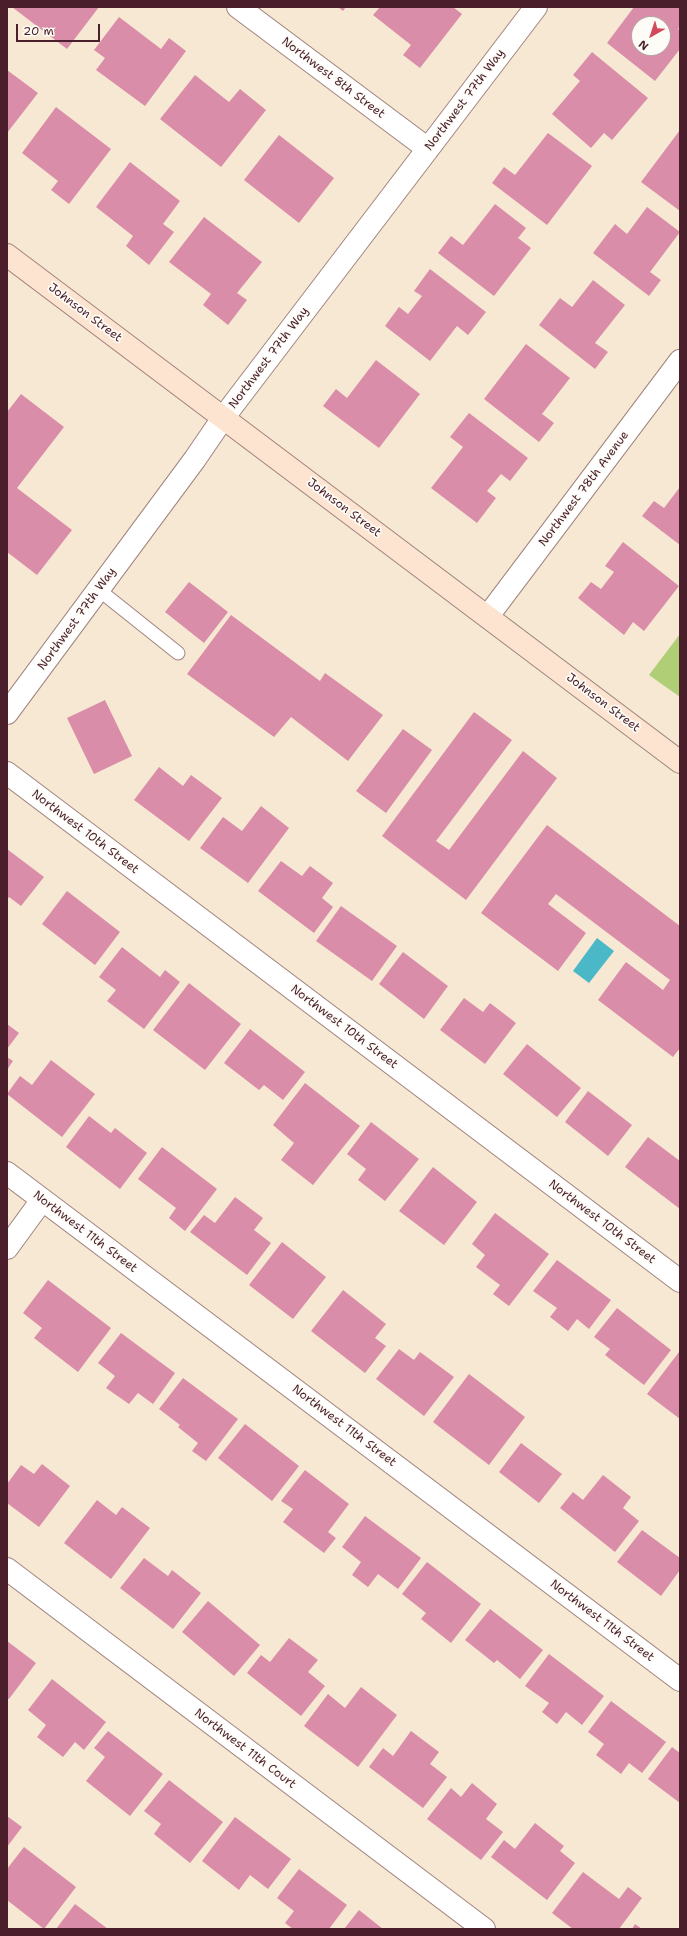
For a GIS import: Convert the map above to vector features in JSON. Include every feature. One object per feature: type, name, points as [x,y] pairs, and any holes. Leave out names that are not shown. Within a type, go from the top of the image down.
[{"type":"street","name":"Northwest 8th Street","points":[[238,7],[428,149]]},
{"type":"street","name":"Northwest 77th Way","points":[[7,713],[223,418],[536,7]]},
{"type":"street","name":"Johnson Street","points":[[7,255],[680,762]]},
{"type":"street","name":"Northwest 78th Avenue","points":[[488,616],[680,362]]},
{"type":"street","name":"Northwest 10th Street","points":[[7,773],[680,1281]]},
{"type":"street","name":"Northwest 11th Street","points":[[7,1173],[680,1680]]},
{"type":"street","points":[[7,1248],[42,1200]]},
{"type":"street","name":"Northwest 11th Court","points":[[7,1570],[484,1929]]},
{"type":"lane","points":[[98,590],[178,653]]},
{"type":"green space","points":[[680,634],[680,697],[649,675]]},
{"type":"water","points":[[597,938],[614,951],[589,983],[573,971]]},
{"type":"building","points":[[12,7],[99,7],[67,49]]},
{"type":"building","points":[[338,7],[346,7],[343,11]]},
{"type":"building","points":[[380,7],[453,7],[462,14],[420,68],[403,55],[411,45],[373,15]]},
{"type":"building","points":[[634,7],[677,7],[680,9],[680,26],[678,29],[680,31],[680,49],[655,81],[607,43]]},
{"type":"building","points":[[119,17],[161,49],[169,38],[186,51],[145,106],[96,70],[105,58],[94,50]]},
{"type":"building","points":[[592,52],[648,98],[612,140],[604,133],[591,148],[552,114],[580,81],[573,75]]},
{"type":"building","points":[[7,70],[38,93],[7,133]]},
{"type":"building","points":[[195,75],[229,102],[240,89],[266,110],[221,167],[160,119]]},
{"type":"building","points":[[56,107],[111,149],[69,204],[51,190],[58,181],[22,153]]},
{"type":"building","points":[[680,130],[680,211],[641,182]]},
{"type":"building","points":[[548,133],[592,166],[547,225],[492,183],[504,167],[515,175]]},
{"type":"building","points":[[279,135],[334,178],[299,223],[244,180]]},
{"type":"building","points":[[130,162],[180,201],[163,224],[174,232],[149,265],[126,246],[133,236],[96,207]]},
{"type":"building","points":[[495,204],[526,228],[518,238],[531,248],[494,296],[438,253],[451,236],[463,245]]},
{"type":"building","points":[[647,207],[680,232],[650,272],[661,280],[649,296],[593,253],[615,224],[627,234]]},
{"type":"building","points":[[204,217],[262,262],[237,293],[247,300],[228,325],[203,305],[211,294],[169,262]]},
{"type":"building","points":[[430,269],[486,312],[468,335],[457,326],[430,361],[385,326],[399,307],[408,314],[422,296],[414,291]]},
{"type":"building","points":[[593,280],[625,305],[595,343],[608,352],[595,369],[539,325],[560,298],[572,307]]},
{"type":"building","points":[[526,344],[570,378],[542,414],[554,423],[539,442],[484,399]]},
{"type":"building","points":[[376,360],[420,394],[379,448],[323,406],[336,389],[347,398]]},
{"type":"building","points":[[21,394],[64,427],[17,488],[72,530],[37,575],[7,552],[7,412]]},
{"type":"building","points":[[469,413],[528,458],[510,481],[501,474],[487,491],[496,498],[477,523],[431,488],[463,447],[450,437]]},
{"type":"building","points":[[680,487],[680,545],[642,516],[654,501],[664,508]]},
{"type":"building","points":[[623,542],[679,586],[644,631],[633,622],[624,635],[578,598],[591,582],[601,589],[614,572],[605,566]]},
{"type":"building","points":[[189,582],[228,612],[204,643],[165,612]]},
{"type":"building","points":[[231,615],[320,681],[325,673],[383,715],[348,761],[291,717],[274,737],[187,674]]},
{"type":"building","points":[[105,700],[132,756],[94,774],[67,718]]},
{"type":"building","points":[[474,712],[512,740],[436,841],[449,850],[523,751],[557,778],[466,900],[382,836]]},
{"type":"building","points":[[403,729],[432,750],[386,813],[356,791]]},
{"type":"building","points":[[159,767],[183,786],[191,775],[222,798],[189,841],[134,800]]},
{"type":"building","points":[[261,806],[289,828],[248,883],[200,848],[223,817],[242,831]]},
{"type":"building","points":[[547,825],[680,926],[680,1048],[673,1057],[598,1000],[626,962],[663,990],[670,980],[556,894],[548,904],[586,933],[558,971],[481,913]]},
{"type":"building","points":[[7,849],[44,877],[21,906],[9,897],[7,900]]},
{"type":"building","points":[[281,861],[302,876],[310,866],[333,883],[322,898],[333,907],[314,933],[258,891]]},
{"type":"building","points":[[67,891],[120,932],[95,965],[42,924]]},
{"type":"building","points":[[341,906],[397,946],[372,981],[316,941]]},
{"type":"building","points":[[122,947],[160,977],[165,970],[180,982],[144,1029],[107,1001],[116,990],[99,977]]},
{"type":"building","points":[[403,952],[448,986],[424,1019],[379,984]]},
{"type":"building","points":[[189,983],[241,1024],[205,1070],[153,1030]]},
{"type":"building","points":[[464,998],[483,1012],[490,1003],[516,1023],[485,1064],[440,1030]]},
{"type":"building","points":[[7,1024],[19,1033],[7,1049]]},
{"type":"building","points":[[250,1029],[305,1072],[283,1100],[264,1085],[259,1090],[224,1063]]},
{"type":"building","points":[[527,1044],[581,1088],[557,1117],[503,1074]]},
{"type":"building","points":[[7,1057],[13,1061],[7,1070]]},
{"type":"building","points":[[51,1060],[95,1094],[62,1137],[7,1094],[20,1076],[32,1085]]},
{"type":"building","points":[[305,1083],[360,1126],[313,1185],[281,1160],[294,1143],[273,1125]]},
{"type":"building","points":[[588,1091],[632,1125],[608,1156],[565,1122]]},
{"type":"building","points":[[89,1116],[111,1133],[115,1128],[147,1153],[120,1189],[66,1147]]},
{"type":"building","points":[[371,1122],[419,1159],[385,1201],[358,1180],[366,1169],[347,1154]]},
{"type":"building","points":[[648,1137],[680,1161],[680,1209],[625,1167]]},
{"type":"building","points":[[162,1147],[217,1189],[185,1231],[169,1218],[176,1208],[138,1179]]},
{"type":"building","points":[[433,1167],[477,1202],[444,1245],[399,1211]]},
{"type":"building","points":[[235,1197],[263,1218],[254,1230],[271,1243],[247,1275],[190,1232],[204,1215],[215,1223]]},
{"type":"building","points":[[495,1213],[549,1254],[509,1306],[493,1294],[500,1285],[476,1267],[485,1255],[472,1244]]},
{"type":"building","points":[[282,1242],[326,1277],[293,1319],[249,1285]]},
{"type":"building","points":[[557,1260],[611,1300],[589,1329],[577,1319],[568,1331],[550,1317],[557,1308],[533,1291]]},
{"type":"building","points":[[48,1280],[111,1328],[78,1372],[34,1338],[42,1328],[23,1313]]},
{"type":"building","points":[[343,1290],[386,1324],[375,1338],[386,1346],[365,1373],[311,1331]]},
{"type":"building","points":[[617,1308],[671,1350],[644,1385],[605,1355],[610,1349],[594,1337]]},
{"type":"building","points":[[121,1333],[175,1373],[153,1404],[138,1393],[129,1404],[106,1388],[115,1376],[98,1363]]},
{"type":"building","points":[[399,1349],[414,1360],[420,1352],[454,1377],[424,1416],[376,1379]]},
{"type":"building","points":[[679,1352],[680,1353],[680,1419],[647,1394]]},
{"type":"building","points":[[469,1374],[525,1417],[489,1465],[433,1422]]},
{"type":"building","points":[[183,1378],[238,1419],[206,1461],[192,1451],[198,1443],[178,1427],[180,1425],[159,1409]]},
{"type":"building","points":[[245,1424],[299,1466],[272,1501],[218,1458]]},
{"type":"building","points":[[521,1443],[562,1474],[539,1503],[499,1472]]},
{"type":"building","points":[[42,1464],[70,1486],[39,1527],[7,1503],[7,1484],[21,1465],[34,1474]]},
{"type":"building","points":[[305,1470],[349,1504],[328,1532],[336,1538],[324,1553],[283,1522],[293,1509],[281,1501]]},
{"type":"building","points":[[603,1475],[631,1497],[623,1508],[639,1521],[615,1552],[560,1508],[573,1492],[583,1500]]},
{"type":"building","points":[[97,1500],[116,1515],[122,1507],[150,1528],[111,1579],[64,1543]]},
{"type":"building","points":[[365,1516],[421,1558],[398,1589],[378,1574],[368,1587],[352,1575],[361,1562],[342,1547]]},
{"type":"building","points":[[642,1530],[680,1558],[680,1570],[661,1596],[617,1562]]},
{"type":"building","points":[[144,1558],[168,1576],[172,1570],[201,1593],[173,1629],[120,1588]]},
{"type":"building","points":[[427,1562],[481,1604],[451,1643],[421,1619],[426,1613],[402,1594]]},
{"type":"building","points":[[208,1601],[260,1645],[234,1676],[182,1632]]},
{"type":"building","points":[[490,1609],[543,1650],[520,1679],[497,1660],[494,1663],[465,1640]]},
{"type":"building","points":[[289,1638],[318,1660],[308,1672],[325,1686],[301,1716],[247,1673],[261,1655],[270,1662]]},
{"type":"building","points":[[7,1641],[36,1663],[9,1699],[7,1698]]},
{"type":"building","points":[[549,1654],[604,1696],[582,1725],[566,1712],[557,1724],[542,1712],[549,1703],[525,1686]]},
{"type":"building","points":[[52,1679],[106,1722],[84,1750],[75,1742],[63,1757],[37,1737],[46,1725],[28,1710]]},
{"type":"building","points":[[361,1687],[397,1715],[358,1767],[304,1726],[328,1694],[345,1708]]},
{"type":"building","points":[[611,1701],[666,1742],[642,1773],[629,1763],[621,1774],[596,1755],[604,1744],[588,1732]]},
{"type":"building","points":[[108,1731],[163,1774],[130,1816],[86,1781],[105,1757],[94,1748]]},
{"type":"building","points":[[411,1731],[439,1752],[430,1764],[447,1777],[423,1808],[369,1767],[383,1748],[393,1756]]},
{"type":"building","points":[[672,1747],[680,1753],[680,1803],[648,1779]]},
{"type":"building","points":[[169,1780],[223,1822],[190,1863],[154,1834],[161,1824],[144,1811]]},
{"type":"building","points":[[472,1783],[497,1804],[486,1819],[503,1832],[481,1860],[427,1819],[451,1788],[461,1797]]},
{"type":"building","points":[[7,1816],[22,1827],[7,1847]]},
{"type":"building","points":[[235,1817],[291,1859],[268,1889],[250,1875],[239,1890],[202,1861]]},
{"type":"building","points":[[535,1823],[564,1846],[560,1851],[575,1863],[547,1900],[491,1857],[504,1840],[515,1849]]},
{"type":"building","points":[[24,1847],[76,1887],[44,1929],[7,1900],[7,1869]]},
{"type":"building","points":[[299,1869],[347,1905],[329,1929],[293,1929],[285,1923],[294,1911],[277,1898]]},
{"type":"building","points":[[583,1872],[619,1899],[628,1887],[642,1898],[619,1929],[573,1929],[552,1913]]},
{"type":"building","points":[[75,1904],[108,1929],[56,1929]]},
{"type":"building","points":[[359,1910],[383,1929],[344,1929]]},
{"type":"building","points":[[635,1924],[642,1929],[632,1929]]}]
